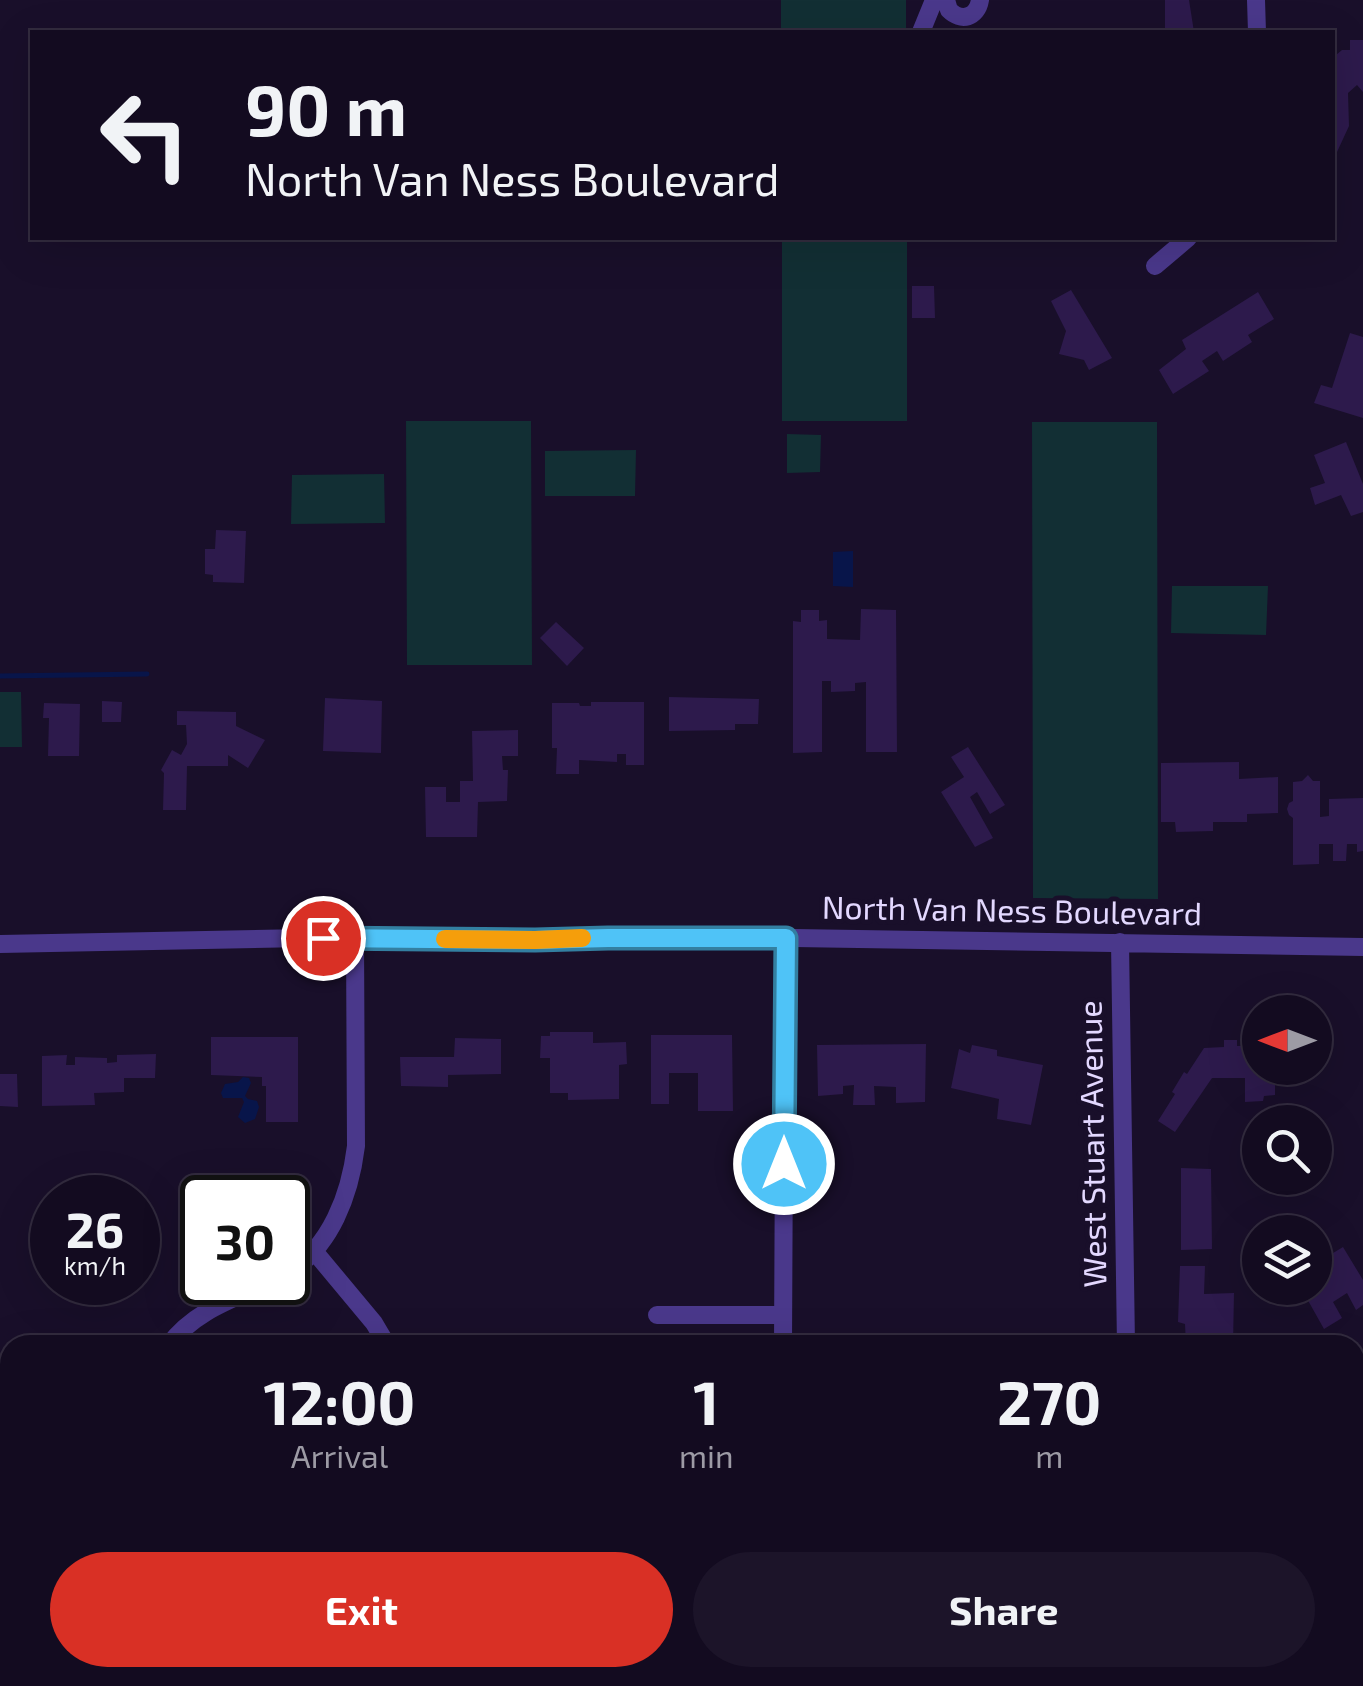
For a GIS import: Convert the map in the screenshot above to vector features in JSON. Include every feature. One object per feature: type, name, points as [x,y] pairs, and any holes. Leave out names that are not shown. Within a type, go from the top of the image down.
[{"type":"street","points":[[922,30],[934,0]]},
{"type":"street","points":[[946,0],[949,10],[962,18],[973,15],[980,0]]},
{"type":"street","points":[[1256,0],[1256,30]]},
{"type":"street","points":[[1155,266],[1186,240]]},
{"type":"street","points":[[310,1254],[340,1209],[354,1166],[355,937]]},
{"type":"street","name":"North Van Ness Boulevard","points":[[0,944],[355,937],[786,938],[1363,947]]},
{"type":"street","points":[[784,1335],[786,938]]},
{"type":"street","name":"West Stuart Avenue","points":[[1120,942],[1126,1335]]},
{"type":"street","points":[[314,1251],[381,1335]]},
{"type":"street","points":[[176,1335],[196,1318],[223,1305]]},
{"type":"street","points":[[657,1315],[784,1315]]},
{"type":"green space","points":[[781,0],[906,0],[906,30],[781,30]]},
{"type":"green space","points":[[782,240],[907,240],[907,421],[782,421]]},
{"type":"green space","points":[[406,421],[531,421],[532,665],[407,665]]},
{"type":"green space","points":[[1032,422],[1157,422],[1158,899],[1033,898]]},
{"type":"green space","points":[[787,434],[821,435],[820,472],[787,473]]},
{"type":"green space","points":[[636,450],[635,496],[545,496],[545,451]]},
{"type":"green space","points":[[384,474],[385,523],[291,524],[292,475]]},
{"type":"green space","points":[[1172,586],[1268,586],[1266,635],[1171,633]]},
{"type":"green space","points":[[0,692],[21,692],[22,747],[0,747]]},
{"type":"shaded area","points":[[853,551],[853,587],[833,586],[833,552]]},
{"type":"shaded area","points":[[243,1077],[251,1083],[245,1096],[257,1101],[259,1107],[255,1119],[245,1123],[238,1117],[242,1098],[223,1098],[221,1093],[225,1084]]},
{"type":"building","points":[[1165,0],[1189,0],[1194,30],[1165,30]]},
{"type":"building","points":[[1350,40],[1363,40],[1363,92],[1357,85],[1348,93],[1349,126],[1337,152],[1335,54],[1350,50]]},
{"type":"building","points":[[912,286],[934,286],[935,318],[912,318]]},
{"type":"building","points":[[1071,290],[1112,358],[1089,370],[1084,360],[1059,354],[1066,331],[1051,301]]},
{"type":"building","points":[[1258,292],[1274,319],[1248,335],[1252,342],[1223,361],[1217,351],[1202,361],[1209,371],[1173,394],[1159,370],[1186,349],[1182,340]]},
{"type":"building","points":[[1350,333],[1363,337],[1363,418],[1314,403],[1321,385],[1332,388]]},
{"type":"building","points":[[1346,442],[1363,484],[1363,512],[1351,516],[1341,495],[1315,505],[1310,488],[1325,483],[1314,455]]},
{"type":"building","points":[[216,530],[246,531],[244,583],[213,582],[213,575],[205,574],[205,549],[215,549]]},
{"type":"building","points":[[861,609],[896,610],[897,752],[866,752],[866,682],[855,683],[855,691],[831,692],[831,681],[822,681],[822,752],[793,753],[793,621],[801,622],[801,610],[819,610],[819,621],[827,620],[827,639],[860,640]]},
{"type":"building","points":[[556,622],[584,648],[567,666],[540,638]]},
{"type":"building","points":[[669,697],[759,699],[758,724],[735,724],[735,730],[669,731]]},
{"type":"building","points":[[325,698],[382,701],[381,753],[323,751]]},
{"type":"building","points":[[102,701],[122,702],[121,722],[102,722]]},
{"type":"building","points":[[591,702],[644,702],[644,765],[626,765],[626,754],[617,754],[617,762],[579,760],[579,774],[556,774],[552,703],[591,706]]},
{"type":"building","points":[[44,703],[80,704],[79,756],[48,756],[49,718],[43,718]]},
{"type":"building","points":[[177,711],[236,712],[236,726],[265,740],[248,768],[228,755],[228,766],[187,766],[186,810],[163,810],[161,770],[172,750],[181,755],[187,744],[186,725],[177,725]]},
{"type":"building","points":[[518,730],[518,756],[502,756],[503,770],[508,770],[507,801],[478,802],[477,837],[426,837],[425,787],[446,787],[446,802],[460,802],[460,781],[473,781],[472,731]]},
{"type":"building","points":[[968,747],[1005,805],[990,814],[977,792],[970,797],[993,838],[975,847],[941,792],[964,777],[951,757]]},
{"type":"building","points":[[1239,762],[1239,779],[1278,777],[1278,813],[1247,814],[1247,822],[1213,822],[1213,831],[1176,832],[1175,822],[1161,822],[1161,763]]},
{"type":"building","points":[[1308,775],[1313,781],[1320,781],[1320,817],[1329,816],[1329,799],[1363,798],[1363,851],[1357,852],[1357,844],[1347,844],[1346,861],[1333,861],[1333,844],[1319,844],[1319,864],[1293,865],[1293,818],[1287,809],[1293,801],[1293,782]]},
{"type":"building","points":[[550,1032],[593,1032],[593,1043],[626,1042],[627,1064],[619,1065],[619,1099],[568,1100],[568,1093],[550,1093],[550,1058],[540,1058],[541,1036],[550,1036]]},
{"type":"building","points":[[651,1035],[732,1035],[733,1111],[698,1111],[698,1073],[669,1073],[669,1104],[651,1104]]},
{"type":"building","points":[[211,1037],[298,1037],[298,1122],[266,1122],[266,1086],[262,1086],[262,1077],[211,1075]]},
{"type":"building","points":[[455,1038],[501,1039],[501,1074],[448,1075],[448,1087],[401,1086],[400,1057],[454,1057]]},
{"type":"building","points":[[1224,1040],[1237,1040],[1237,1046],[1242,1046],[1242,1078],[1212,1078],[1175,1132],[1158,1121],[1184,1072],[1187,1074],[1204,1048],[1224,1047]]},
{"type":"building","points":[[926,1044],[925,1102],[896,1103],[896,1087],[874,1086],[875,1105],[853,1105],[854,1085],[843,1086],[843,1094],[818,1096],[817,1045]]},
{"type":"building","points":[[972,1045],[997,1050],[997,1056],[1043,1065],[1031,1125],[997,1119],[999,1099],[951,1088],[959,1049],[970,1053]]},
{"type":"building","points":[[156,1054],[155,1078],[124,1078],[124,1092],[94,1093],[95,1105],[42,1106],[42,1056],[67,1055],[66,1065],[75,1065],[75,1057],[107,1058],[107,1063],[117,1062],[117,1055]]},
{"type":"building","points":[[0,1074],[17,1074],[18,1107],[0,1106]]},
{"type":"building","points":[[1245,1085],[1275,1085],[1275,1095],[1264,1096],[1263,1101],[1245,1102]]},
{"type":"building","points":[[1181,1168],[1211,1169],[1212,1249],[1181,1250]]},
{"type":"building","points":[[1343,1247],[1363,1280],[1363,1305],[1356,1310],[1347,1293],[1333,1302],[1342,1318],[1324,1329],[1311,1305],[1332,1305],[1332,1254]]},
{"type":"building","points":[[1180,1266],[1205,1266],[1204,1294],[1234,1293],[1233,1335],[1186,1335],[1185,1324],[1178,1322]]},
{"type":"waterway","points":[[0,676],[147,674]]},
{"type":"slow traffic","points":[[445,939],[582,938]]},
{"type":"route","points":[[323,938],[786,938],[784,1164]]}]
